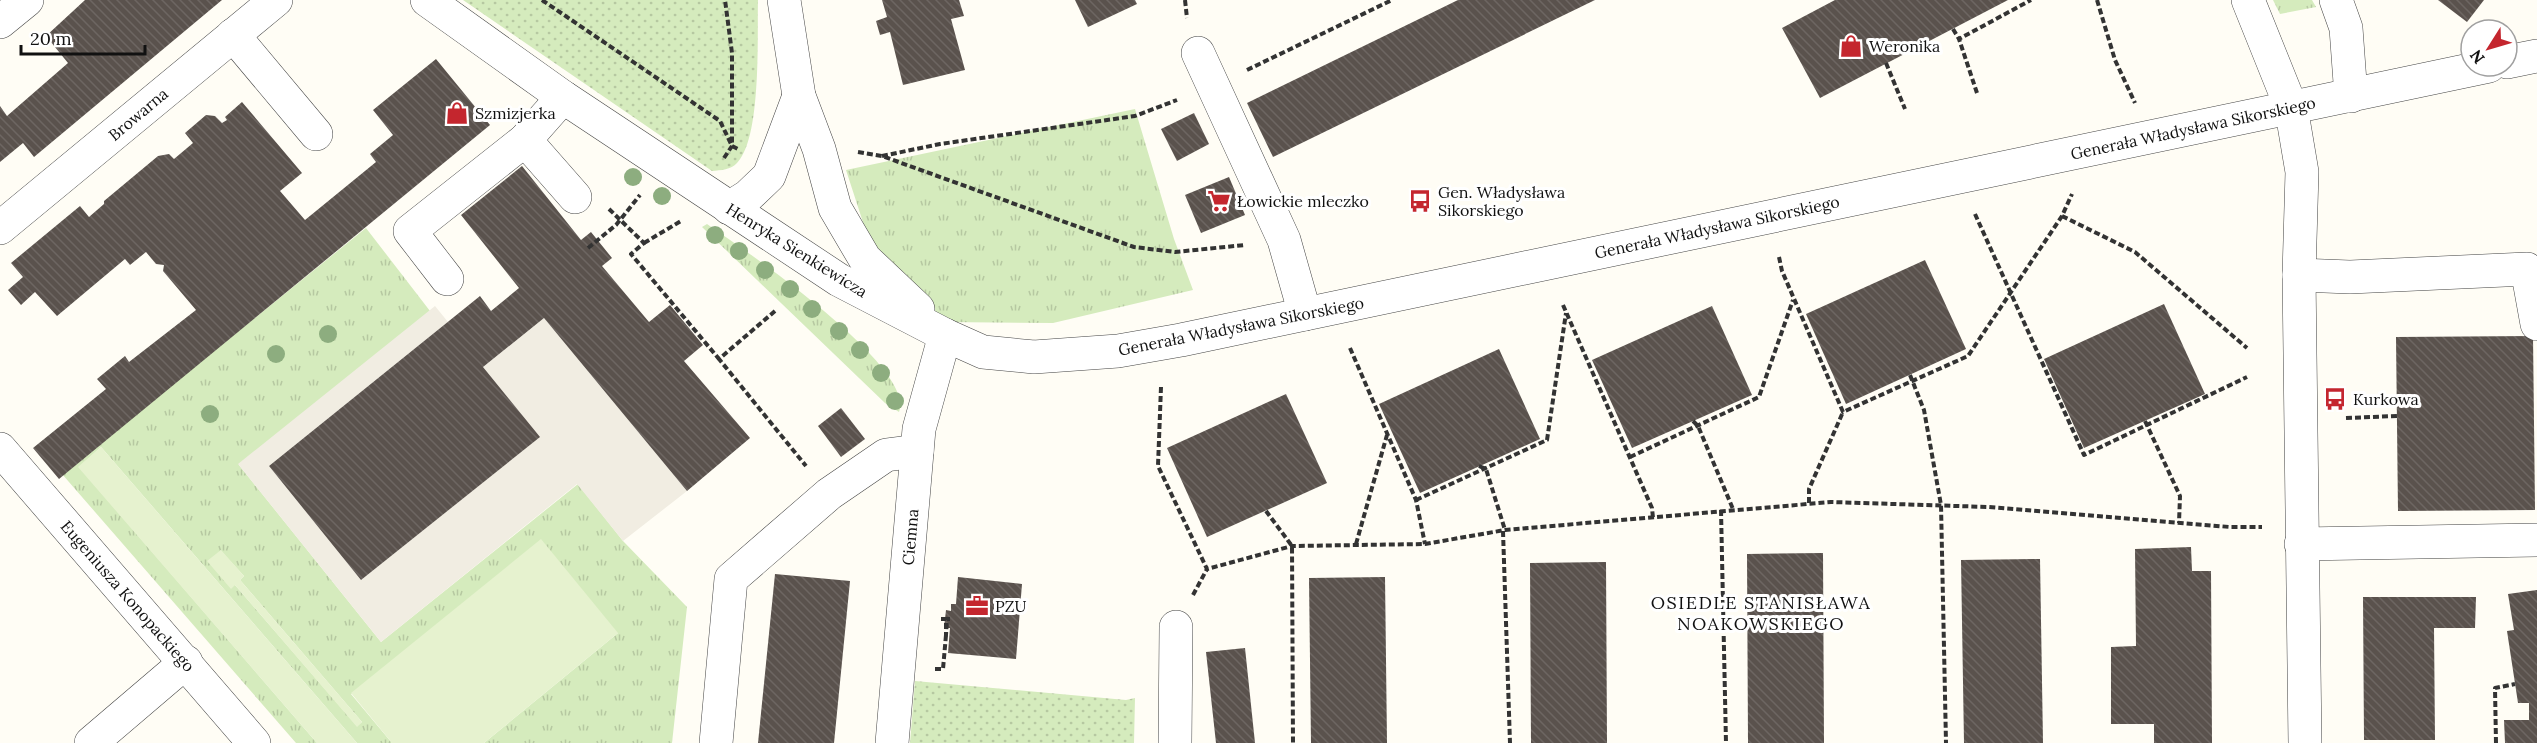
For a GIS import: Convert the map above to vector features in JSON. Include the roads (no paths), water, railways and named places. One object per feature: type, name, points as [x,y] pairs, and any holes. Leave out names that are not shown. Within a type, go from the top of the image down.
[{"type":"street","points":[[0,22],[27,0]]},
{"type":"street","name":"Browarna","points":[[0,228],[276,0]]},
{"type":"street","name":"Henryka Sienkiewicza","points":[[427,0],[563,97],[839,280],[945,335]]},
{"type":"street","name":"Henryka Sienkiewicza","points":[[784,0],[799,96],[819,149],[835,208],[865,259],[945,335]]},
{"type":"street","points":[[2248,0],[2291,107],[2302,172],[2301,544],[2305,743]]},
{"type":"street","points":[[2336,0],[2346,28],[2351,96]]},
{"type":"street","points":[[234,35],[316,134]]},
{"type":"street","points":[[1198,53],[1284,240],[1301,293],[1305,314]]},
{"type":"street","points":[[2519,60],[2537,56]]},
{"type":"street","name":"Generała Władysława Sikorskiego","points":[[945,335],[983,351],[1034,357],[1137,348],[2459,73]]},
{"type":"street","points":[[729,208],[748,196],[768,176],[799,96]]},
{"type":"street","points":[[447,279],[410,231],[525,140],[563,97]]},
{"type":"street","points":[[525,140],[575,197]]},
{"type":"street","points":[[2300,275],[2350,277],[2527,269],[2537,324]]},
{"type":"street","name":"Ciemna","points":[[892,743],[919,429],[945,335]]},
{"type":"street","name":"Eugeniusza Konopackiego","points":[[0,449],[254,743]]},
{"type":"street","points":[[716,743],[731,579],[829,494],[886,455],[917,452]]},
{"type":"street","points":[[2301,544],[2537,540]]},
{"type":"street","points":[[1175,743],[1176,627]]},
{"type":"street","points":[[91,743],[186,662]]},
{"type":"place","name":"Weronika","points":[[1851,46]]},
{"type":"place","name":"Szmizjerka","points":[[457,113]]},
{"type":"place","name":"Łowickie mleczko","points":[[1219,201]]},
{"type":"place","name":"Gen. Władysława Sikorskiego","points":[[1420,201]]},
{"type":"place","name":"Kurkowa","points":[[2335,399]]},
{"type":"place","name":"PZU","points":[[977,606]]},
{"type":"district","name":"OSIEDLE STANISŁAWA NOAKOWSKIEGO","points":[[1761,612]]}]
